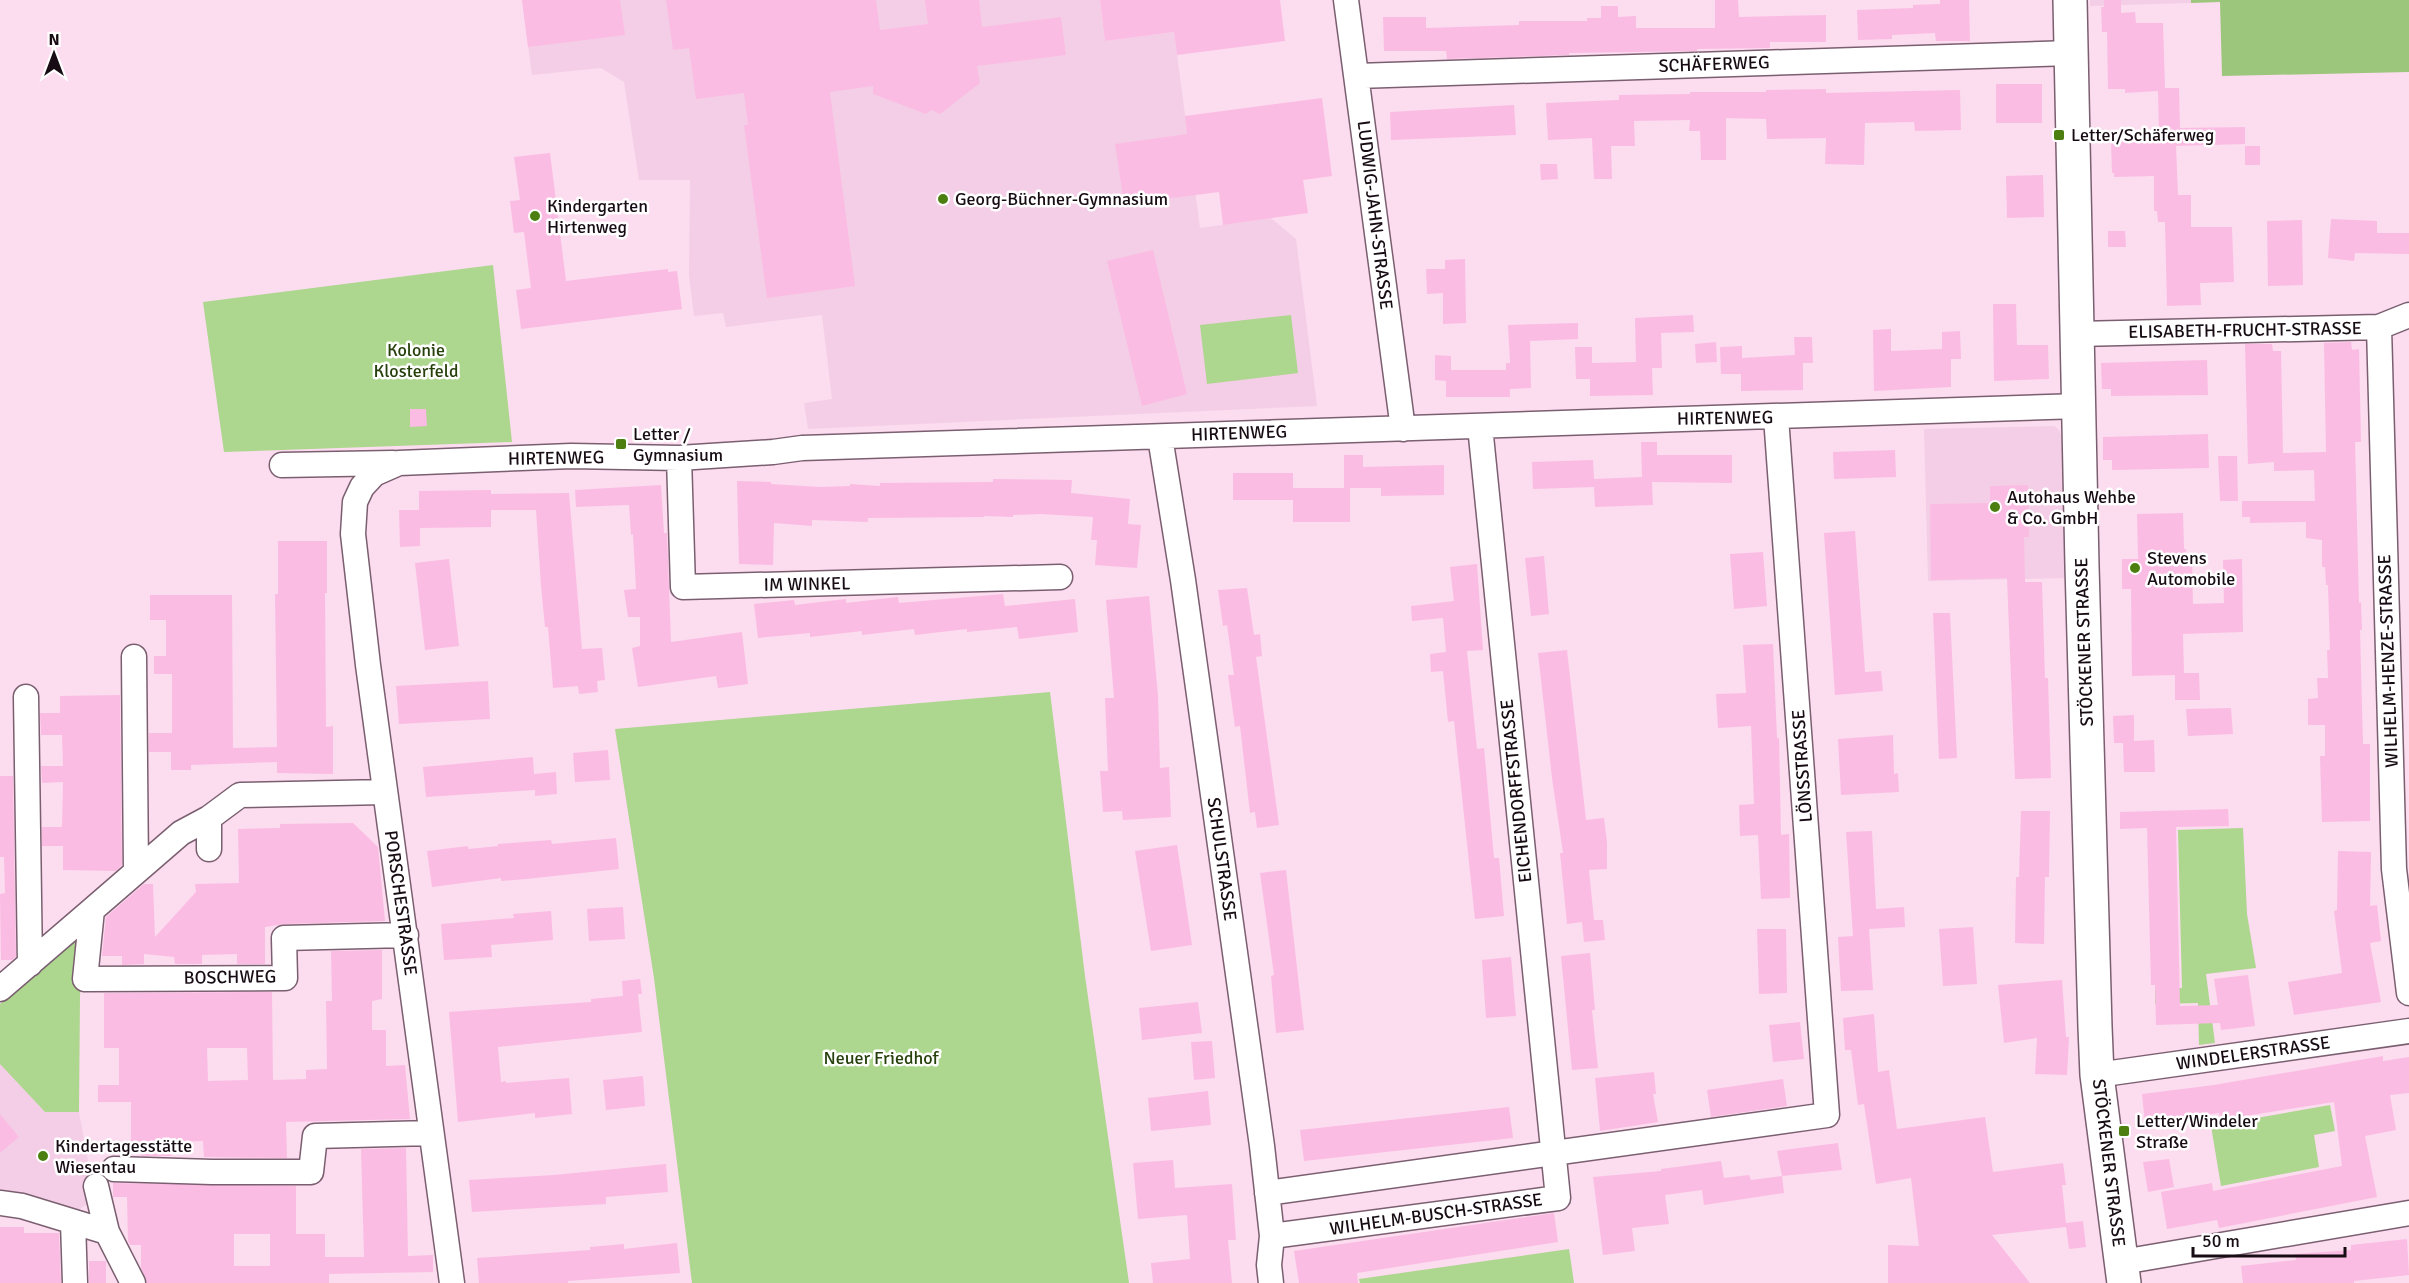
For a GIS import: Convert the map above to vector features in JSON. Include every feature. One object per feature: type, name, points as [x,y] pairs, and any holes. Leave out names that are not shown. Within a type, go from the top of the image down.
[{"type":"main road","name":"STÖCKENER STRASSE","points":[[2070,0],[2082,555],[2097,1075],[2123,1272]]},
{"type":"street","name":"LUDWIG-JAHN-STRASSE","points":[[1346,0],[1403,429]]},
{"type":"street","name":"SCHÄFERWEG","points":[[1356,76],[2071,53]]},
{"type":"street","name":"ELISABETH-FRUCHT-STRASSE","points":[[2078,334],[2379,327],[2409,315]]},
{"type":"street","name":"WILHELM-HENZE-STRASSE","points":[[2379,327],[2394,869],[2409,993]]},
{"type":"street","name":"HIRTENWEG","points":[[282,465],[571,456],[679,458],[802,448],[2080,406]]},
{"type":"street","name":"LÖNSSTRASSE","points":[[1553,1155],[1827,1115],[1776,417]]},
{"type":"street","name":"EICHENDORFFSTRASSE","points":[[1480,426],[1553,1155]]},
{"type":"street","name":"SCHULSTRASSE","points":[[1160,436],[1183,579],[1267,1193],[1272,1236],[1269,1265],[1271,1283]]},
{"type":"street","name":"IM WINKEL","points":[[679,458],[683,587],[1060,577]]},
{"type":"street","name":"HIRTENWEG","points":[[353,523],[355,502],[362,488],[374,474],[399,463]]},
{"type":"street","name":"PORSCHESTRASSE","points":[[353,523],[385,792],[452,1283]]},
{"type":"street","points":[[134,657],[136,871]]},
{"type":"street","points":[[26,697],[30,964]]},
{"type":"street","points":[[0,988],[181,833],[209,818],[240,795],[385,792]]},
{"type":"street","points":[[209,818],[209,849]]},
{"type":"street","name":"BOSCHWEG","points":[[92,910],[86,979],[285,978],[284,938],[406,935]]},
{"type":"street","name":"WINDELERSTRASSE","points":[[2097,1075],[2409,1031]]},
{"type":"street","points":[[114,1169],[311,1172],[315,1136],[431,1133]]},
{"type":"street","points":[[1267,1193],[1553,1155]]},
{"type":"street","name":"WILHELM-BUSCH-STRASSE","points":[[1272,1236],[1558,1198],[1553,1155]]},
{"type":"street","points":[[96,1186],[107,1232],[134,1283]]},
{"type":"street","points":[[0,1203],[22,1206],[107,1232]]},
{"type":"street","points":[[2123,1272],[2409,1213]]},
{"type":"street","points":[[74,1222],[75,1283]]},
{"type":"shaded area","name":"Georg-Büchner-Gymnasium","points":[[522,0],[1100,0],[1105,41],[1174,32],[1200,228],[1271,218],[1296,239],[1317,406],[808,429],[804,403],[832,399],[822,315],[726,327],[723,313],[694,316],[689,275],[690,180],[639,180],[624,82],[601,68],[532,75]]},
{"type":"shaded area","points":[[2090,0],[2191,0],[2191,3],[2090,6]]},
{"type":"shaded area","name":"Autohaus Wehbe & Co. GmbH","points":[[2054,426],[2062,437],[2066,578],[1928,581],[1924,429]]},
{"type":"shaded area","name":"Kindertagesstätte Wiesentau","points":[[0,1064],[45,1112],[79,1112],[95,1199],[71,1215],[0,1199]]},
{"type":"green space","points":[[2191,0],[2409,0],[2409,72],[2222,76],[2220,2],[2191,3]]},
{"type":"green space","name":"Kolonie Klosterfeld","points":[[493,265],[512,442],[224,452],[203,302]]},
{"type":"green space","points":[[1291,315],[1298,373],[1207,384],[1200,325]]},
{"type":"green space","name":"Neuer Friedhof","points":[[1050,692],[1085,976],[1129,1283],[692,1283],[654,978],[615,729]]},
{"type":"green space","points":[[2243,828],[2247,914],[2256,968],[2206,974],[2215,1043],[2199,1045],[2198,1003],[2155,1004],[2155,989],[2182,988],[2178,830]]},
{"type":"green space","points":[[85,927],[80,996],[79,1112],[45,1112],[0,1064],[0,1004]]},
{"type":"green space","points":[[2330,1105],[2335,1131],[2314,1135],[2319,1167],[2221,1186],[2211,1126]]},
{"type":"green space","points":[[1569,1249],[1574,1283],[1360,1283],[1359,1279]]},
{"type":"building","points":[[522,0],[620,0],[625,35],[528,47]]},
{"type":"building","points":[[666,0],[876,0],[880,30],[928,24],[925,0],[979,0],[982,27],[1061,17],[1066,55],[977,66],[980,83],[940,114],[931,110],[926,114],[873,94],[873,86],[830,92],[855,286],[767,298],[744,125],[748,125],[744,93],[696,99],[689,48],[673,50]]},
{"type":"building","points":[[1100,0],[1280,0],[1285,41],[1177,55],[1174,32],[1105,41]]},
{"type":"building","points":[[1715,0],[1738,0],[1739,17],[1826,15],[1826,42],[1770,42],[1770,48],[1569,53],[1569,55],[1447,59],[1446,51],[1384,51],[1383,17],[1426,17],[1426,28],[1519,25],[1519,21],[1587,21],[1587,18],[1601,18],[1601,6],[1618,6],[1618,17],[1636,16],[1636,28],[1715,28]]},
{"type":"building","points":[[1940,0],[1969,0],[1970,41],[1936,41],[1935,33],[1892,35],[1892,39],[1858,40],[1857,10],[1913,8],[1913,5],[1940,4]]},
{"type":"building","points":[[2104,0],[2121,0],[2121,13],[2135,12],[2136,23],[2163,23],[2165,88],[2179,88],[2180,128],[2245,127],[2245,144],[2176,146],[2178,195],[2191,195],[2191,227],[2232,227],[2234,282],[2200,283],[2201,305],[2167,306],[2165,222],[2158,222],[2157,211],[2154,211],[2154,176],[2114,177],[2112,173],[2111,139],[2140,138],[2140,133],[2159,133],[2158,91],[2125,93],[2125,89],[2108,89],[2107,32],[2102,32],[2101,7],[2104,7]]},
{"type":"building","points":[[1996,84],[2042,84],[2042,123],[1996,123]]},
{"type":"building","points":[[1826,89],[1826,93],[1960,90],[1961,130],[1915,131],[1914,122],[1865,123],[1864,165],[1825,164],[1826,138],[1767,139],[1766,119],[1726,118],[1726,160],[1701,160],[1700,131],[1689,131],[1690,120],[1634,121],[1635,146],[1611,146],[1612,179],[1594,179],[1592,138],[1548,140],[1546,103],[1619,100],[1619,95]]},
{"type":"building","points":[[1322,98],[1332,176],[1303,180],[1308,213],[1223,225],[1219,192],[1124,204],[1115,144],[1187,134],[1185,116]]},
{"type":"building","points":[[1514,105],[1516,135],[1391,140],[1390,112]]},
{"type":"building","points":[[2245,146],[2260,146],[2260,165],[2245,165]]},
{"type":"building","points":[[550,153],[566,281],[668,269],[668,272],[677,271],[682,309],[521,329],[516,290],[531,288],[524,232],[514,233],[510,201],[520,200],[514,157]]},
{"type":"building","points":[[1540,164],[1557,164],[1558,179],[1541,180]]},
{"type":"building","points":[[2043,175],[2044,217],[2007,218],[2006,176]]},
{"type":"building","points":[[2331,219],[2377,221],[2377,233],[2409,233],[2409,254],[2355,253],[2354,261],[2328,258]]},
{"type":"building","points":[[2302,220],[2303,285],[2268,286],[2267,221]]},
{"type":"building","points":[[2108,231],[2125,231],[2126,247],[2108,247]]},
{"type":"building","points":[[1153,250],[1187,394],[1142,406],[1107,261]]},
{"type":"building","points":[[1465,259],[1466,323],[1443,324],[1443,293],[1427,294],[1426,269],[1445,269],[1445,260]]},
{"type":"building","points":[[1993,304],[2016,304],[2017,345],[2048,345],[2049,379],[1994,381]]},
{"type":"building","points":[[1693,315],[1694,332],[1661,333],[1662,368],[1652,368],[1653,395],[1590,396],[1590,379],[1576,379],[1575,347],[1592,347],[1592,363],[1636,362],[1635,318]]},
{"type":"building","points":[[1578,323],[1578,339],[1530,341],[1531,388],[1510,389],[1510,397],[1446,397],[1446,381],[1435,380],[1435,355],[1451,356],[1451,370],[1506,370],[1506,363],[1510,363],[1508,325]]},
{"type":"building","points":[[1891,329],[1891,351],[1942,349],[1942,332],[1960,331],[1961,359],[1951,359],[1951,387],[1874,391],[1873,330]]},
{"type":"building","points":[[1794,337],[1812,337],[1813,363],[1803,363],[1803,390],[1741,391],[1741,374],[1721,374],[1720,347],[1742,346],[1742,358],[1795,355]]},
{"type":"building","points":[[1716,342],[1717,362],[1696,363],[1695,344]]},
{"type":"building","points":[[2351,342],[2352,350],[2359,349],[2361,442],[2355,442],[2359,603],[2361,602],[2362,630],[2360,630],[2363,744],[2370,744],[2370,821],[2322,822],[2320,756],[2325,756],[2325,725],[2308,725],[2308,699],[2318,698],[2317,678],[2328,678],[2327,650],[2330,650],[2328,585],[2326,585],[2325,567],[2322,567],[2322,540],[2306,538],[2306,522],[2250,523],[2250,517],[2242,517],[2242,501],[2315,501],[2314,470],[2274,471],[2274,462],[2248,464],[2245,344],[2272,344],[2273,351],[2281,351],[2283,453],[2326,452],[2324,343]]},
{"type":"building","points":[[2207,360],[2208,395],[2111,396],[2111,389],[2102,389],[2101,363]]},
{"type":"building","points":[[410,409],[426,409],[427,426],[410,427]]},
{"type":"building","points":[[2208,434],[2209,468],[2112,470],[2112,460],[2103,460],[2103,437]]},
{"type":"building","points":[[1641,442],[1657,442],[1657,455],[1732,455],[1732,483],[1652,482],[1653,505],[1595,507],[1594,487],[1533,489],[1532,462],[1593,460],[1594,479],[1642,477]]},
{"type":"building","points":[[1895,450],[1896,477],[1834,479],[1833,452]]},
{"type":"building","points":[[1344,455],[1363,455],[1363,467],[1444,465],[1444,495],[1381,496],[1381,488],[1350,488],[1350,522],[1293,522],[1293,500],[1233,500],[1233,473],[1293,473],[1293,488],[1344,488]]},
{"type":"building","points":[[2218,456],[2237,456],[2238,501],[2220,501]]},
{"type":"building","points":[[993,479],[1072,480],[1071,493],[1130,499],[1128,524],[1141,525],[1137,568],[1095,565],[1097,540],[1091,540],[1093,517],[1040,514],[1013,515],[1013,517],[868,518],[868,522],[812,520],[812,526],[774,523],[773,565],[739,564],[737,481],[820,487],[850,486],[850,484],[880,486],[880,483],[993,482]]},
{"type":"building","points":[[661,485],[664,533],[667,533],[671,642],[742,632],[748,684],[718,688],[716,676],[638,687],[632,648],[640,646],[640,617],[628,617],[624,590],[636,589],[629,505],[576,507],[575,490]]},
{"type":"building","points":[[2028,485],[2029,537],[2024,537],[2025,582],[2042,582],[2051,778],[2015,779],[2007,578],[1931,580],[1930,504],[1990,503],[1990,486]]},
{"type":"building","points":[[491,490],[491,494],[569,493],[582,649],[602,648],[605,680],[597,681],[598,692],[579,694],[578,686],[553,688],[548,627],[545,627],[541,586],[536,510],[491,510],[491,527],[420,528],[420,546],[400,547],[399,510],[419,510],[419,491]]},
{"type":"building","points":[[2183,513],[2184,549],[2186,549],[2186,557],[2192,557],[2193,604],[2224,603],[2223,560],[2242,559],[2243,632],[2183,634],[2184,673],[2199,673],[2200,700],[2175,700],[2175,675],[2132,676],[2131,589],[2122,589],[2122,559],[2138,559],[2137,514]]},
{"type":"building","points":[[1855,531],[1865,672],[1881,671],[1883,691],[1835,695],[1824,533]]},
{"type":"building","points":[[278,541],[327,541],[326,727],[333,726],[333,774],[277,773],[277,762],[191,765],[191,770],[171,770],[171,752],[149,752],[149,733],[172,733],[172,674],[154,674],[154,656],[166,656],[166,620],[150,620],[150,595],[232,595],[233,748],[277,747],[275,594],[278,594]]},
{"type":"building","points":[[1763,552],[1767,606],[1734,609],[1730,554]]},
{"type":"building","points":[[1544,556],[1549,614],[1531,616],[1525,558]]},
{"type":"building","points":[[449,559],[459,646],[425,650],[415,563]]},
{"type":"building","points":[[1477,564],[1483,650],[1467,651],[1477,749],[1484,748],[1494,858],[1499,858],[1504,916],[1475,919],[1454,721],[1448,722],[1443,671],[1431,672],[1430,654],[1446,652],[1443,618],[1412,621],[1411,606],[1454,601],[1450,567]]},
{"type":"building","points":[[1247,588],[1254,635],[1260,634],[1262,656],[1256,657],[1279,825],[1257,828],[1255,812],[1250,813],[1240,726],[1235,727],[1228,675],[1234,675],[1227,625],[1223,626],[1218,590]]},
{"type":"building","points":[[1003,594],[1005,606],[1075,599],[1078,632],[1019,639],[1017,627],[967,632],[967,629],[915,635],[914,629],[862,635],[862,631],[810,637],[810,633],[758,638],[754,604],[794,600],[795,605],[846,599],[846,603],[898,597],[899,603]]},
{"type":"building","points":[[1149,596],[1158,696],[1160,768],[1169,767],[1171,817],[1123,820],[1122,811],[1103,812],[1100,771],[1108,771],[1105,698],[1114,698],[1106,600]]},
{"type":"building","points":[[1933,613],[1950,613],[1957,758],[1939,759]]},
{"type":"building","points":[[1773,644],[1777,738],[1779,738],[1781,835],[1789,834],[1790,898],[1761,899],[1758,835],[1740,836],[1739,805],[1754,804],[1751,726],[1718,728],[1716,694],[1746,693],[1743,645]]},
{"type":"building","points":[[1567,650],[1586,820],[1604,818],[1607,843],[1607,869],[1589,870],[1594,920],[1603,920],[1605,940],[1584,942],[1582,922],[1567,924],[1560,853],[1563,853],[1538,653]]},
{"type":"building","points":[[488,681],[490,719],[399,724],[396,686]]},
{"type":"building","points":[[120,695],[122,865],[116,871],[63,870],[63,846],[42,846],[42,827],[62,827],[63,782],[42,783],[41,766],[63,766],[62,735],[41,735],[40,713],[60,713],[60,696]]},
{"type":"building","points":[[2231,708],[2233,734],[2188,736],[2186,709]]},
{"type":"building","points":[[2134,715],[2134,741],[2154,740],[2155,772],[2124,772],[2123,743],[2114,743],[2113,716]]},
{"type":"building","points":[[1893,735],[1894,774],[1898,773],[1899,792],[1841,795],[1838,739]]},
{"type":"building","points":[[608,750],[610,780],[575,782],[573,753]]},
{"type":"building","points":[[533,757],[534,774],[556,772],[557,794],[535,796],[535,790],[426,797],[423,767]]},
{"type":"building","points":[[0,776],[13,776],[16,957],[12,960],[1,960],[0,894],[5,893],[4,857],[0,857]]},
{"type":"building","points":[[2228,809],[2229,826],[2176,827],[2180,1006],[2218,1005],[2214,979],[2248,975],[2255,1026],[2221,1030],[2220,1023],[2156,1025],[2155,985],[2151,985],[2147,828],[2120,829],[2120,812]]},
{"type":"building","points":[[2021,811],[2050,811],[2049,877],[2045,877],[2044,944],[2015,943],[2016,877],[2019,877]]},
{"type":"building","points":[[353,823],[378,847],[385,921],[284,924],[265,927],[265,964],[237,964],[237,954],[202,955],[202,964],[175,964],[174,957],[144,954],[144,964],[122,965],[122,956],[102,956],[106,917],[144,884],[153,884],[155,937],[196,892],[195,884],[239,883],[238,829],[280,828],[280,824]]},
{"type":"building","points":[[1872,831],[1876,909],[1904,907],[1905,927],[1869,929],[1873,990],[1841,991],[1838,937],[1853,936],[1846,832]]},
{"type":"building","points":[[616,838],[619,869],[501,881],[501,878],[432,887],[427,851],[551,840],[552,844]]},
{"type":"building","points":[[1177,845],[1192,945],[1151,951],[1135,851]]},
{"type":"building","points":[[2338,851],[2371,852],[2370,906],[2377,905],[2381,941],[2370,943],[2381,1002],[2294,1015],[2288,982],[2342,973],[2334,911],[2337,910]]},
{"type":"building","points":[[1286,870],[1304,1030],[1276,1033],[1271,976],[1274,975],[1260,873]]},
{"type":"building","points":[[623,907],[625,939],[589,941],[587,909]]},
{"type":"building","points":[[551,911],[553,940],[491,945],[492,957],[444,960],[441,924],[514,918],[513,914]]},
{"type":"building","points":[[1973,927],[1977,984],[1943,986],[1939,929]]},
{"type":"building","points":[[1757,929],[1786,929],[1787,993],[1759,994]]},
{"type":"building","points":[[382,950],[382,999],[372,1001],[372,1030],[386,1030],[386,1066],[405,1065],[410,1119],[286,1122],[287,1158],[204,1157],[203,1141],[171,1142],[171,1156],[141,1156],[141,1144],[131,1144],[131,1102],[98,1102],[98,1085],[119,1085],[119,1048],[104,1048],[104,993],[272,992],[273,1080],[306,1079],[306,1070],[327,1069],[326,1001],[332,1001],[331,951]],"holes":[[[207,1048],[247,1048],[248,1080],[208,1081]]]},
{"type":"building","points":[[1590,953],[1595,1010],[1592,1010],[1598,1068],[1572,1070],[1561,956]]},
{"type":"building","points":[[1511,957],[1516,1016],[1486,1018],[1482,960]]},
{"type":"building","points":[[640,979],[642,994],[638,994],[642,1032],[498,1047],[501,1082],[569,1078],[572,1114],[535,1118],[535,1113],[458,1122],[449,1012],[591,1002],[591,999],[623,996],[622,981]]},
{"type":"building","points":[[2062,980],[2066,1037],[2069,1037],[2067,1075],[2035,1074],[2037,1038],[2004,1043],[1998,985]]},
{"type":"building","points":[[1198,1002],[1202,1033],[1142,1040],[1139,1008]]},
{"type":"building","points":[[1874,1014],[1878,1072],[1889,1070],[1897,1129],[1985,1117],[1993,1172],[2063,1163],[2066,1185],[2062,1185],[2066,1223],[2083,1221],[2086,1247],[2069,1249],[2066,1227],[1992,1235],[2030,1283],[1888,1283],[1888,1245],[1919,1246],[1911,1178],[1876,1184],[1864,1104],[1858,1105],[1851,1050],[1845,1050],[1843,1018]]},
{"type":"building","points":[[1800,1022],[1804,1059],[1773,1062],[1769,1025]]},
{"type":"building","points":[[1212,1041],[1215,1078],[1194,1080],[1191,1042]]},
{"type":"building","points":[[2383,1056],[2383,1061],[2409,1057],[2409,1093],[2390,1095],[2396,1130],[2365,1136],[2377,1197],[2219,1228],[2217,1220],[2167,1229],[2161,1192],[2212,1183],[2213,1191],[2342,1166],[2334,1102],[2220,1120],[2219,1113],[2145,1123],[2142,1094],[2214,1085]]},
{"type":"building","points":[[1654,1072],[1656,1094],[1653,1094],[1658,1122],[1600,1131],[1595,1078]]},
{"type":"building","points":[[643,1076],[645,1106],[606,1110],[603,1080]]},
{"type":"building","points":[[1783,1079],[1787,1106],[1711,1117],[1707,1090]]},
{"type":"building","points":[[1208,1091],[1211,1125],[1151,1131],[1148,1098]]},
{"type":"building","points":[[1509,1107],[1513,1138],[1304,1161],[1300,1130]]},
{"type":"building","points":[[0,1114],[19,1137],[0,1153]]},
{"type":"building","points":[[1838,1143],[1842,1170],[1782,1176],[1777,1151]]},
{"type":"building","points":[[406,1148],[408,1256],[433,1255],[433,1272],[329,1274],[329,1283],[147,1283],[141,1268],[141,1245],[130,1245],[128,1241],[127,1197],[113,1197],[113,1183],[296,1186],[296,1234],[325,1234],[325,1257],[364,1257],[361,1149]],"holes":[[[234,1234],[270,1234],[270,1266],[234,1266]]]},
{"type":"building","points":[[2169,1159],[2174,1187],[2148,1192],[2143,1162]]},
{"type":"building","points":[[1173,1160],[1175,1188],[1232,1184],[1236,1240],[1228,1240],[1232,1283],[1153,1283],[1151,1263],[1190,1259],[1187,1215],[1138,1219],[1133,1163]]},
{"type":"building","points":[[1721,1161],[1724,1178],[1749,1175],[1751,1180],[1782,1176],[1784,1193],[1704,1205],[1702,1190],[1665,1195],[1669,1224],[1632,1228],[1635,1251],[1603,1255],[1593,1177],[1661,1171],[1661,1169]]},
{"type":"building","points":[[666,1164],[668,1192],[606,1197],[606,1204],[472,1212],[469,1180],[554,1175]]},
{"type":"building","points":[[1554,1213],[1558,1242],[1357,1273],[1358,1283],[1299,1283],[1294,1251]]},
{"type":"building","points":[[0,1227],[24,1227],[24,1233],[59,1233],[61,1283],[0,1283]]},
{"type":"building","points":[[2407,1239],[2409,1275],[2354,1281],[2354,1283],[2243,1283],[2241,1266],[2296,1260],[2295,1254],[2351,1250],[2351,1245]]},
{"type":"building","points":[[677,1243],[680,1273],[568,1281],[568,1283],[479,1283],[477,1258],[590,1250],[590,1247],[624,1244],[624,1249]]},
{"type":"building","points":[[89,1261],[106,1261],[106,1283],[89,1283]]},
{"type":"place","name":"Letter/Schäferweg","points":[[2059,135]]},
{"type":"place","name":"Georg-Büchner-Gymnasium","points":[[943,199]]},
{"type":"place","name":"Kindergarten Hirtenweg","points":[[535,216]]},
{"type":"place","name":"Letter / Gymnasium","points":[[621,444]]},
{"type":"place","name":"Autohaus Wehbe & Co. GmbH","points":[[1995,507]]},
{"type":"place","name":"Stevens Automobile","points":[[2135,568]]},
{"type":"place","name":"Letter/Windeler Straße","points":[[2124,1131]]},
{"type":"place","name":"Kindertagesstätte Wiesentau","points":[[43,1156]]}]
